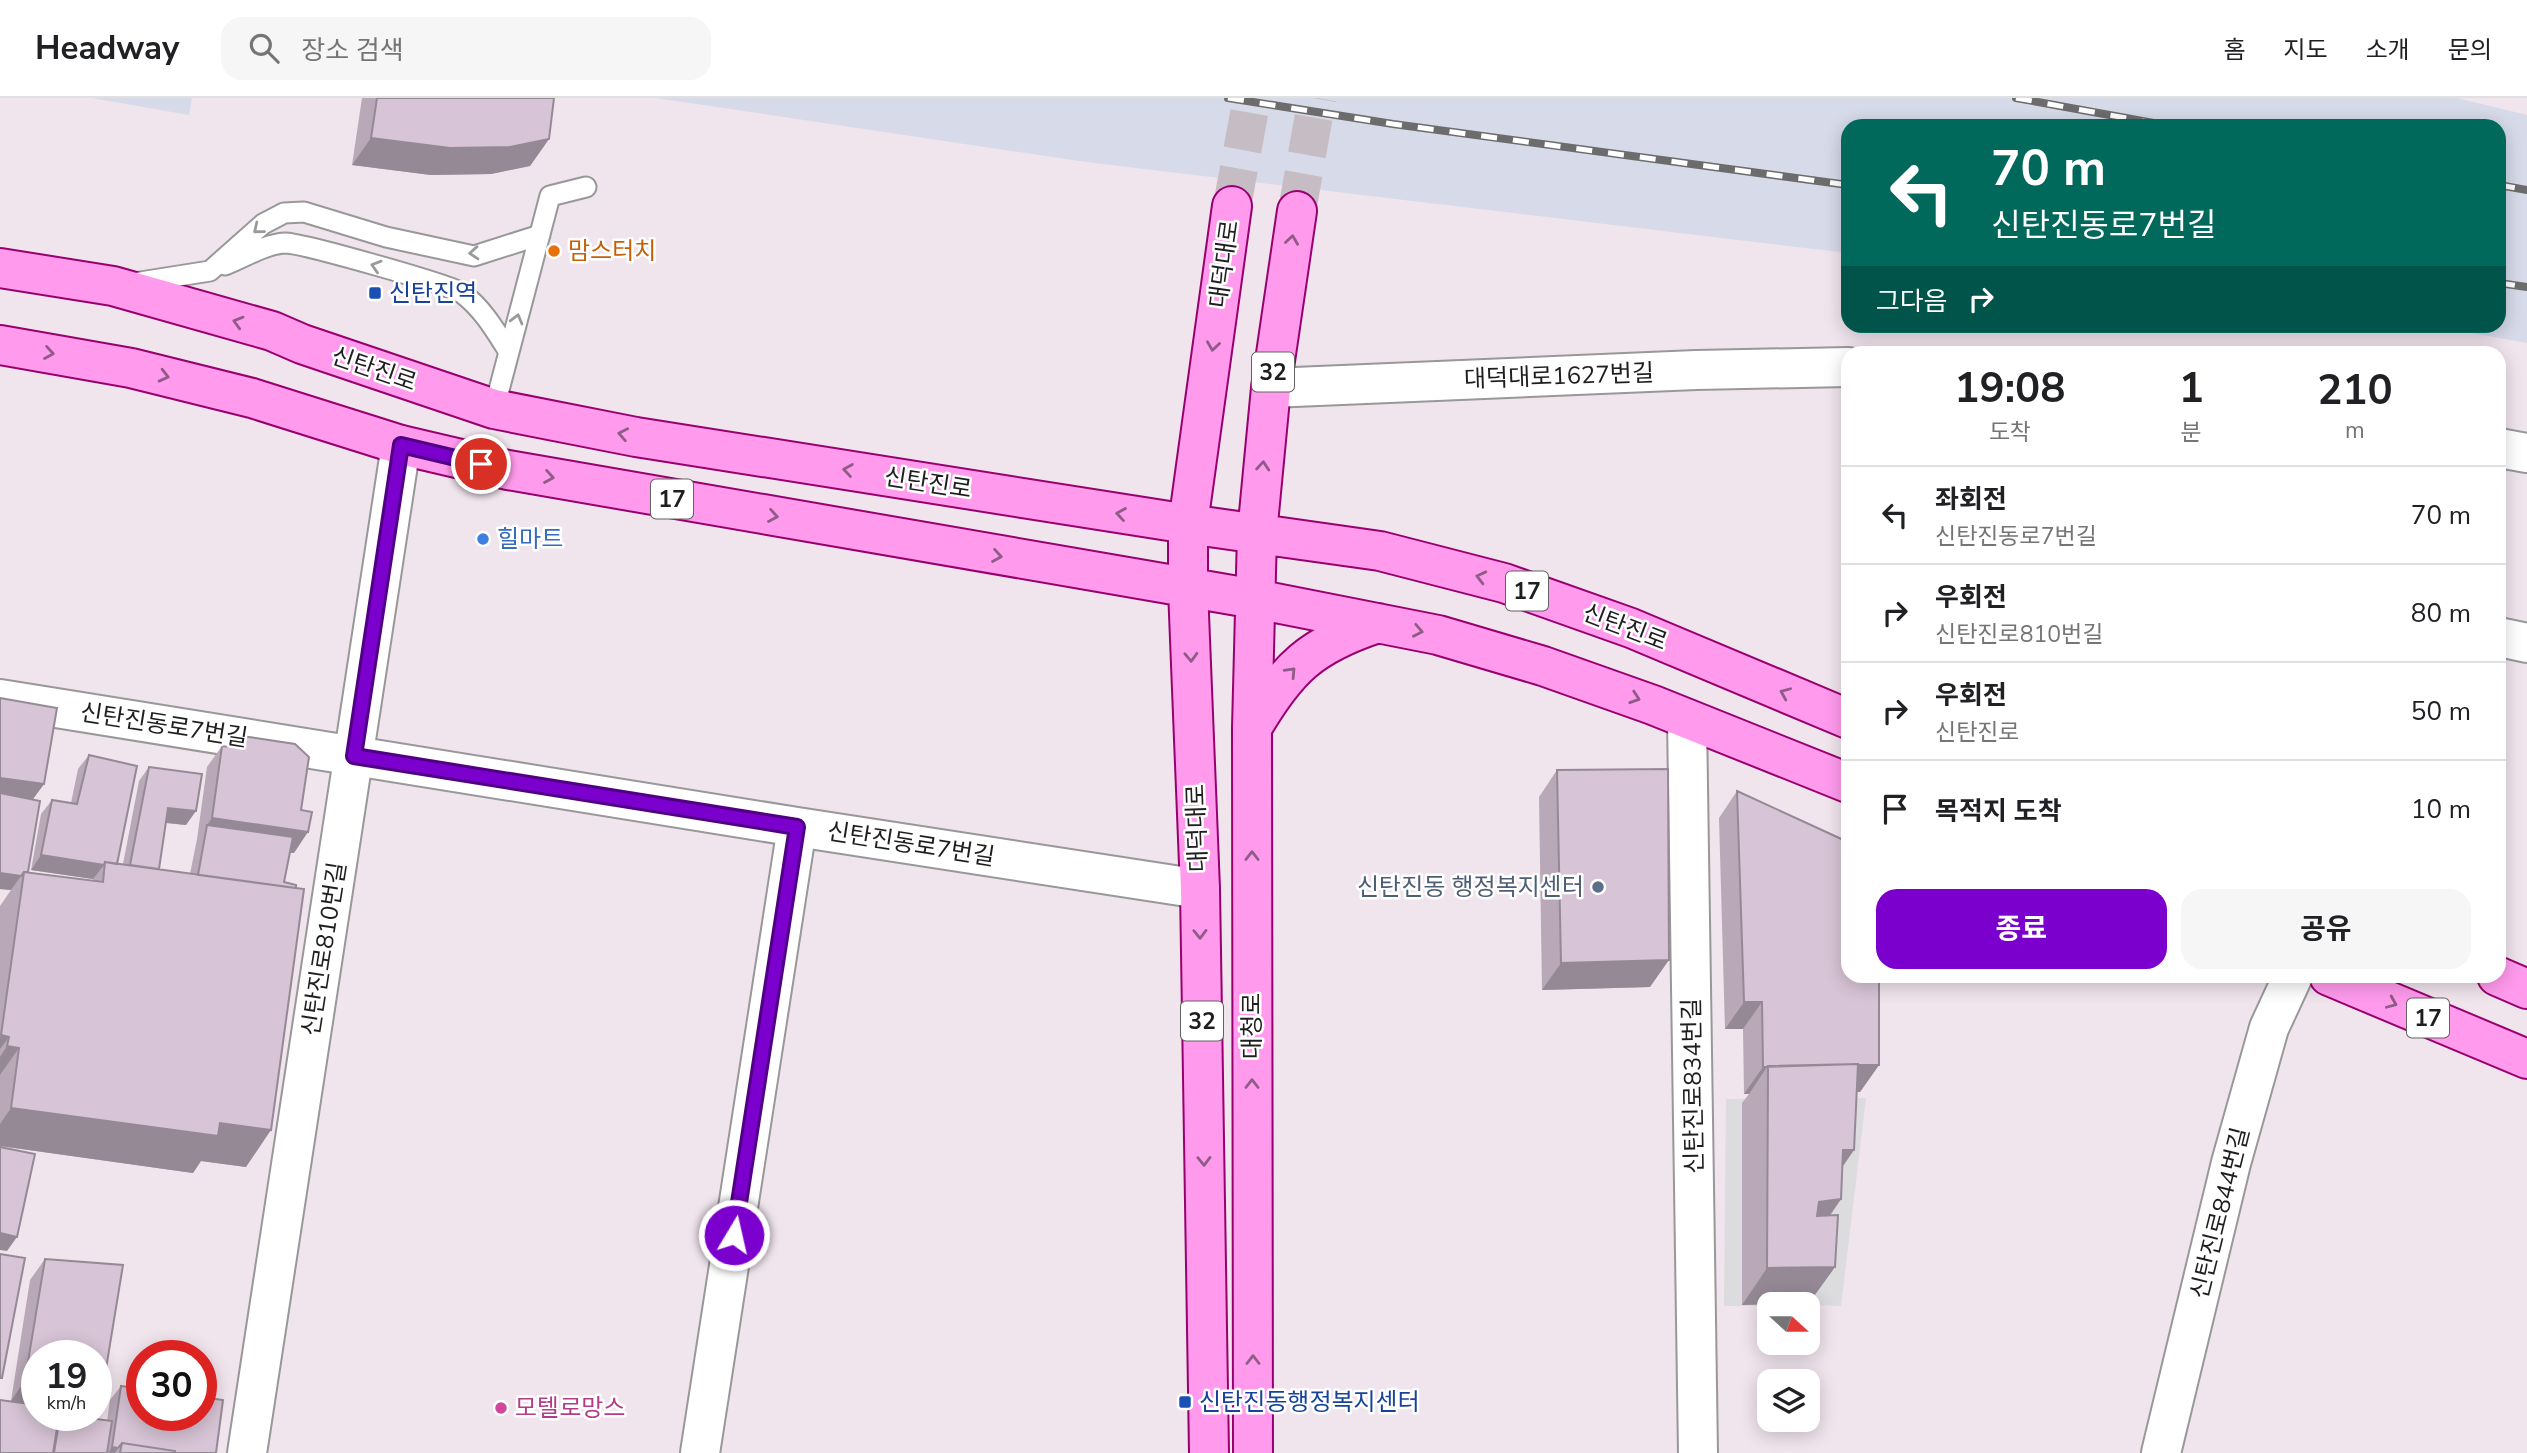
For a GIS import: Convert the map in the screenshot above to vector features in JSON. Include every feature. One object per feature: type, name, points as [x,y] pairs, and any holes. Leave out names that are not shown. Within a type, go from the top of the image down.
[{"type":"main road","name":"대덕대로","points":[[1209,1453],[1200,889],[1188,589],[1188,524],[1232,206]]},
{"type":"main road","name":"32","points":[[1255,599],[1257,534],[1270,388],[1297,211]]},
{"type":"main road","name":"신탄진로","points":[[0,268],[113,286],[272,331],[494,409],[636,437],[1188,524],[1380,551],[1504,583],[1631,628],[1841,716]]},
{"type":"main road","name":"17","points":[[0,345],[145,371],[252,398],[401,445],[508,470],[1255,599],[1438,635],[1543,666],[1841,780]]},
{"type":"main road","name":"대청로","points":[[1253,1453],[1252,728],[1255,599]]},
{"type":"main road","points":[[1252,728],[1283,681],[1317,649],[1338,637],[1378,623]]},
{"type":"main road","points":[[2506,980],[2527,989]]},
{"type":"main road","name":"17","points":[[2346,983],[2527,1059]]},
{"type":"street","name":"대덕대로1627번길","points":[[1270,388],[1696,370],[1841,367]]},
{"type":"street","name":"신탄진로810번길","points":[[247,1453],[401,445]]},
{"type":"street","points":[[2506,449],[2527,453]]},
{"type":"street","points":[[2506,638],[2527,643]]},
{"type":"street","name":"신탄진동로7번길","points":[[0,699],[1200,889]]},
{"type":"street","name":"신탄진로834번길","points":[[1687,719],[1698,1453]]},
{"type":"street","points":[[700,1453],[797,827]]},
{"type":"street","name":"신탄진로844번길","points":[[2161,1453],[2231,1163],[2269,1028],[2290,983]]},
{"type":"lane","points":[[494,409],[550,196],[586,187]]},
{"type":"lane","points":[[210,271],[263,224],[284,212],[304,212],[386,237],[474,256],[540,235]]},
{"type":"lane","points":[[113,286],[210,271],[268,247],[285,243],[316,248],[459,291],[485,314],[509,352]]},
{"type":"shaded area","points":[[92,98],[192,98],[189,115]]},
{"type":"shaded area","points":[[656,98],[2457,98],[2527,115],[2527,343],[2471,333],[2506,333],[2506,119],[1841,119],[1841,252],[1086,162]]},
{"type":"shaded area","points":[[1866,1098],[1841,1306],[1820,1305],[1820,1292],[1757,1292],[1757,1306],[1724,1306],[1726,1099]]},
{"type":"building","points":[[377,98],[554,98],[549,139],[510,147],[450,148],[371,138]]},
{"type":"building","points":[[0,698],[57,708],[44,784],[0,778]]},
{"type":"building","points":[[242,736],[295,744],[309,757],[301,810],[312,812],[308,832],[212,818],[222,746],[237,748]]},
{"type":"building","points":[[89,755],[137,766],[117,864],[105,862],[104,865],[41,855],[52,800],[77,804]]},
{"type":"building","points":[[149,767],[202,774],[196,811],[168,808],[159,869],[130,865]]},
{"type":"building","points":[[1668,769],[1669,960],[1561,963],[1557,770]]},
{"type":"building","points":[[1737,791],[1841,839],[1841,983],[1879,983],[1879,1065],[1763,1067],[1762,1002],[1744,1002]]},
{"type":"building","points":[[0,793],[40,801],[28,872],[21,876],[0,873]]},
{"type":"building","points":[[207,825],[293,837],[284,882],[296,885],[296,888],[198,875]]},
{"type":"building","points":[[105,862],[304,889],[271,1130],[220,1123],[218,1136],[11,1108],[19,1048],[7,1046],[9,1037],[1,1035],[24,872],[103,882]]},
{"type":"building","points":[[1858,1064],[1854,1150],[1843,1150],[1841,1199],[1819,1202],[1817,1216],[1838,1215],[1835,1267],[1767,1268],[1768,1066]]},
{"type":"building","points":[[0,1147],[35,1154],[17,1237],[0,1233]]},
{"type":"building","points":[[0,1254],[25,1258],[2,1378],[0,1378]]},
{"type":"building","points":[[45,1259],[123,1265],[111,1340],[32,1340]]},
{"type":"building","points":[[121,1386],[126,1387],[126,1431],[217,1431],[217,1399],[223,1400],[216,1453],[175,1453],[122,1443],[118,1448],[112,1447]]},
{"type":"building","points":[[0,1400],[21,1403],[21,1431],[57,1431],[53,1453],[0,1453]]},
{"type":"building","points":[[58,1431],[110,1431],[107,1453],[54,1453]]},
{"type":"building","points":[[122,1443],[175,1451],[175,1453],[120,1453]]},
{"type":"tunnel","points":[[1232,206],[1252,98]]},
{"type":"tunnel","points":[[1297,211],[1317,98]]},
{"type":"railway","points":[[1228,98],[1393,124],[1841,184]]},
{"type":"railway","points":[[2016,98],[2132,119]]},
{"type":"railway","points":[[2506,186],[2527,190]]},
{"type":"railway","points":[[2506,284],[2527,287]]},
{"type":"place","name":"맘스터치","points":[[554,251]]},
{"type":"place","name":"신탄진역","points":[[375,293]]},
{"type":"place","name":"힐마트","points":[[483,539]]},
{"type":"place","name":"신탄진동 행정복지센터","points":[[1598,887]]},
{"type":"place","name":"신탄진동행정복지센터","points":[[1185,1402]]},
{"type":"place","name":"모텔로망스","points":[[501,1408]]},
{"type":"route","points":[[481,464],[401,445],[354,756],[797,827],[734,1235]]}]
